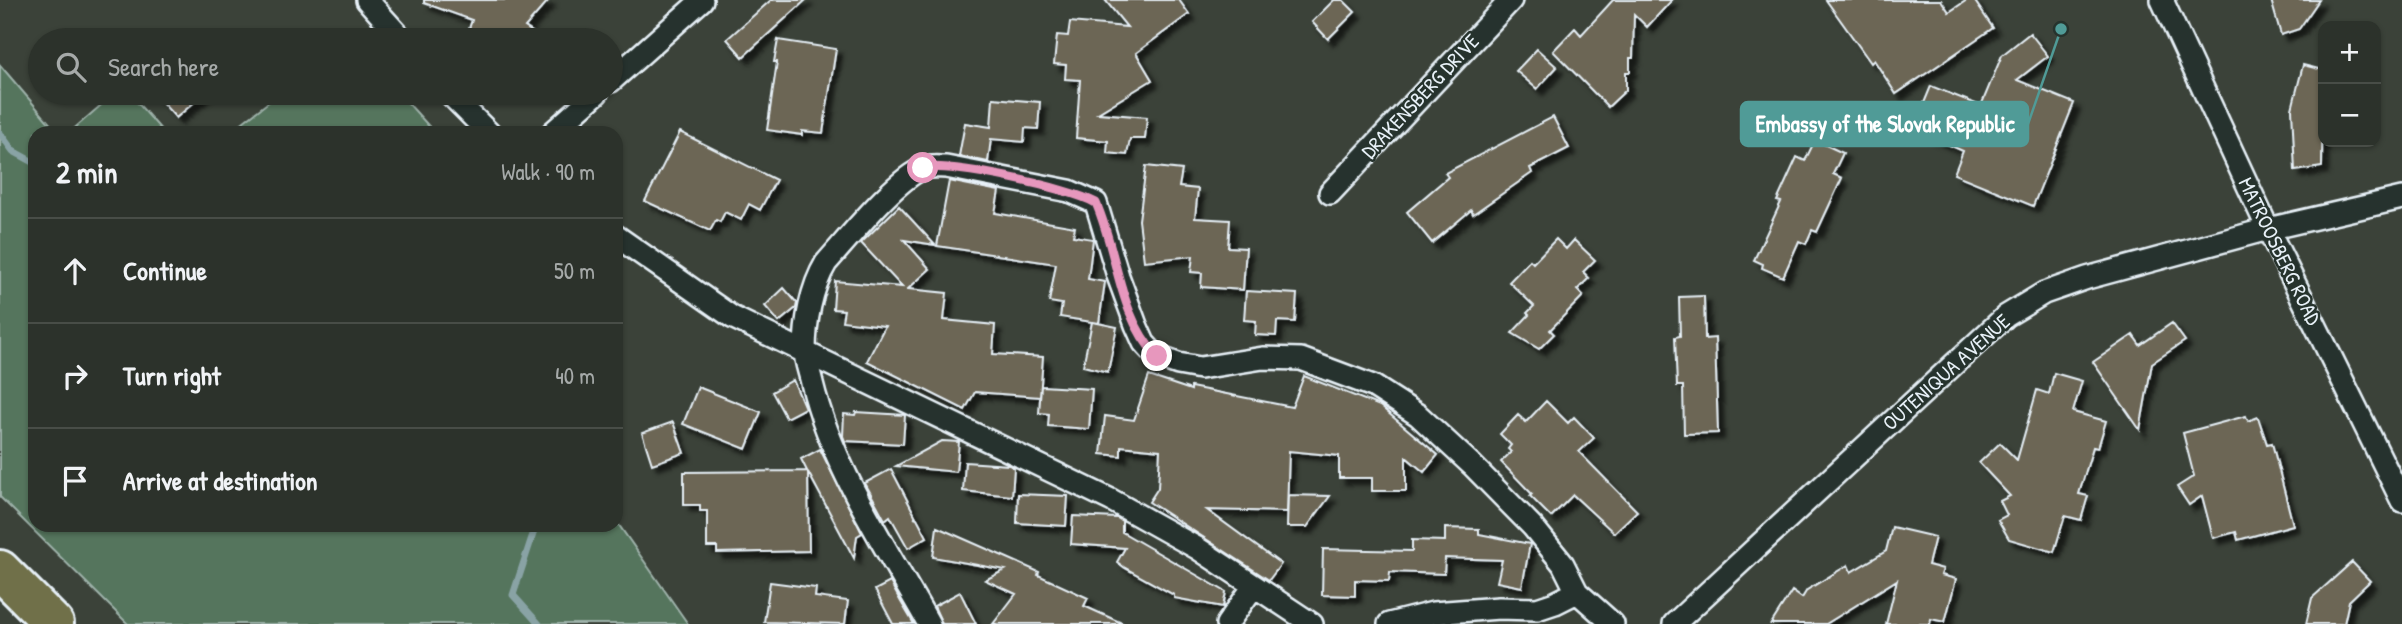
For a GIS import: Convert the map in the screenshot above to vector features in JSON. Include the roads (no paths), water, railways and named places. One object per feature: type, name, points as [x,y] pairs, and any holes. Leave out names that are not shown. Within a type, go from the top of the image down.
[{"type":"highway","points":[[0,570],[54,624]]},
{"type":"street","points":[[367,0],[392,28]]},
{"type":"street","points":[[623,70],[702,0]]},
{"type":"street","name":"DRAKENSBERG DRIVE","points":[[1330,193],[1511,0]]},
{"type":"street","name":"MATROOSBERG ROAD","points":[[2162,0],[2268,229],[2402,502]]},
{"type":"street","points":[[461,105],[482,126]]},
{"type":"street","points":[[560,126],[584,105]]},
{"type":"street","points":[[929,624],[866,513],[832,444],[815,395],[805,353],[812,298],[826,263],[884,198],[923,168],[946,167],[1080,194],[1096,203],[1136,325],[1144,343],[1157,356],[1200,368],[1263,358],[1301,359],[1373,386],[1418,415],[1533,527],[1563,564],[1577,592],[1614,624]]},
{"type":"street","name":"OUTENIQUA AVENUE","points":[[1675,624],[2006,316],[2044,293],[2087,278],[2268,229],[2402,198]]},
{"type":"street","points":[[623,241],[732,317],[1111,500],[1197,548],[1312,624]]},
{"type":"street","points":[[1227,624],[1254,586]]},
{"type":"street","points":[[1389,624],[1433,612],[1537,609],[1577,592]]},
{"type":"waterway","points":[[0,133],[13,151],[28,159]]},
{"type":"waterway","points":[[534,532],[513,595],[539,624]]},
{"type":"place","name":"Embassy of the Slovak Republic","points":[[2061,29]]}]
